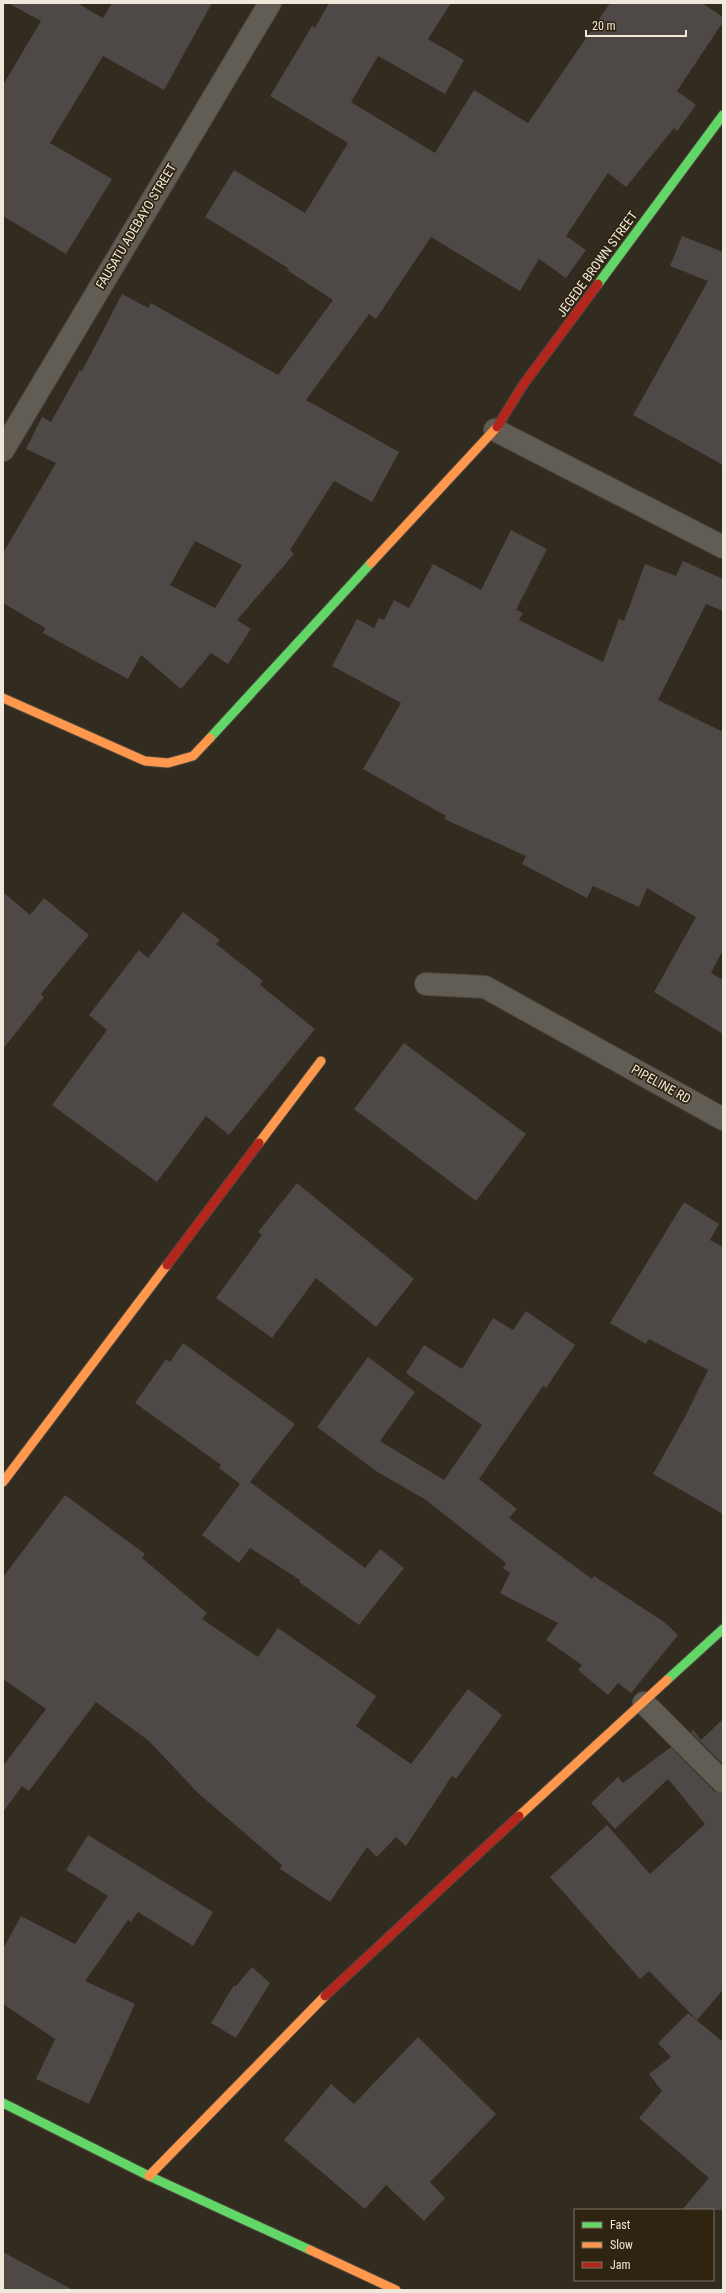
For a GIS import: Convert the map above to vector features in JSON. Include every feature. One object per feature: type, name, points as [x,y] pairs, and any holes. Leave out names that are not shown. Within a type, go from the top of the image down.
[{"type":"street","name":"FAUSATU ADEBAYO STREET","points":[[3,450],[270,3]]},
{"type":"street","name":"JEGEDE BROWN STREET","points":[[3,698],[145,761],[168,763],[193,756],[495,430],[523,385],[723,115]]},
{"type":"street","points":[[495,430],[723,547]]},
{"type":"street","name":"PIPELINE RD","points":[[426,984],[485,987],[723,1119]]},
{"type":"street","points":[[3,1482],[321,1061]]},
{"type":"street","points":[[148,2176],[341,1979],[723,1629]]},
{"type":"street","points":[[644,1703],[723,1782]]},
{"type":"street","points":[[3,2103],[148,2176],[396,2290]]},
{"type":"building","points":[[8,3],[77,3],[103,18],[112,3],[212,3],[164,90],[103,56],[50,143],[112,179],[66,254],[3,216],[3,85],[41,21]]},
{"type":"building","points":[[329,3],[451,3],[428,39],[464,60],[445,94],[378,56],[351,102],[435,153],[474,90],[528,123],[610,3],[702,3],[723,17],[723,22],[677,91],[696,105],[677,131],[674,128],[626,187],[608,173],[566,236],[586,250],[566,278],[539,259],[520,291],[431,237],[376,319],[369,314],[306,400],[399,452],[372,502],[334,481],[290,550],[294,554],[237,620],[251,629],[228,664],[211,653],[181,689],[141,655],[128,679],[43,633],[45,628],[3,603],[3,553],[56,463],[26,449],[42,417],[51,422],[80,370],[82,371],[122,294],[148,308],[151,303],[278,375],[333,300],[287,270],[288,268],[205,217],[234,170],[305,213],[348,143],[270,96],[312,26],[315,28]],"holes":[[[195,541],[242,565],[215,608],[170,585]]]},
{"type":"building","points":[[682,236],[723,252],[723,465],[633,415],[708,281],[670,266]]},
{"type":"building","points":[[511,530],[547,549],[516,610],[523,613],[519,620],[603,662],[619,619],[624,621],[645,564],[676,576],[683,561],[723,579],[723,611],[706,604],[658,700],[723,732],[723,950],[711,973],[723,980],[723,1034],[654,992],[696,917],[647,888],[639,907],[593,886],[587,898],[522,864],[526,856],[444,819],[446,816],[363,769],[401,703],[332,666],[357,619],[374,628],[379,618],[384,620],[394,600],[409,608],[433,564],[481,590]]},
{"type":"building","points":[[3,892],[30,915],[44,898],[89,935],[41,994],[44,997],[3,1049]]},
{"type":"building","points":[[183,912],[220,940],[216,944],[263,981],[260,985],[315,1029],[229,1135],[206,1116],[157,1182],[52,1105],[107,1030],[89,1015],[139,950],[148,958]]},
{"type":"building","points":[[404,1043],[526,1134],[476,1201],[354,1109]]},
{"type":"building","points":[[297,1183],[414,1279],[376,1327],[316,1278],[272,1338],[216,1298],[262,1235],[258,1232]]},
{"type":"building","points":[[684,1202],[719,1224],[710,1240],[723,1247],[723,1514],[653,1474],[685,1417],[708,1370],[649,1339],[646,1344],[610,1323]]},
{"type":"building","points":[[526,1311],[575,1345],[546,1388],[543,1386],[479,1479],[517,1509],[509,1518],[592,1579],[594,1576],[664,1622],[678,1635],[631,1693],[618,1683],[608,1695],[578,1670],[582,1665],[546,1640],[558,1623],[500,1593],[510,1573],[503,1568],[506,1563],[426,1500],[376,1471],[317,1427],[368,1357],[415,1392],[380,1441],[444,1480],[482,1425],[406,1373],[424,1345],[462,1369],[493,1318],[513,1330]]},
{"type":"building","points":[[183,1343],[295,1424],[250,1482],[365,1568],[380,1549],[404,1568],[359,1625],[299,1582],[300,1580],[250,1548],[239,1563],[202,1535],[240,1484],[219,1468],[221,1465],[135,1403],[166,1359],[170,1362]]},
{"type":"building","points":[[65,1495],[145,1554],[142,1558],[207,1613],[202,1619],[258,1657],[278,1628],[376,1696],[356,1726],[411,1764],[468,1689],[502,1715],[456,1779],[452,1776],[406,1846],[396,1837],[377,1857],[367,1847],[330,1902],[280,1869],[282,1865],[198,1793],[149,1741],[96,1702],[29,1791],[22,1786],[3,1812],[3,1766],[46,1709],[3,1679],[3,1577]]},
{"type":"building","points":[[723,1719],[723,1764],[691,1732],[693,1730],[701,1740]]},
{"type":"building","points":[[671,1747],[714,1791],[723,1794],[723,1990],[697,2020],[649,1971],[640,1979],[550,1877],[607,1825],[650,1874],[705,1824],[668,1779],[615,1829],[591,1803],[618,1777],[623,1783]]},
{"type":"building","points":[[88,1835],[213,1912],[193,1946],[138,1912],[131,1922],[128,1920],[85,1981],[135,2004],[89,2104],[36,2079],[55,2039],[3,2004],[3,1949],[21,1916],[75,1944],[108,1896],[66,1870]]},
{"type":"building","points":[[252,1967],[270,1983],[236,2038],[211,2023],[234,1985],[236,1986]]},
{"type":"building","points":[[688,2013],[723,2042],[723,2210],[683,2209],[709,2178],[639,2118],[662,2091],[649,2074],[671,2057],[658,2043]]},
{"type":"building","points":[[418,2037],[496,2114],[430,2182],[445,2198],[424,2221],[386,2185],[365,2209],[284,2140],[331,2084],[354,2104]]},
{"type":"building","points":[[3,2252],[73,2290],[3,2290]]},
{"type":"traffic: fast","points":[[598,284],[723,115]]},
{"type":"traffic: fast","points":[[210,738],[371,563]]},
{"type":"traffic: fast","points":[[667,1680],[723,1629]]},
{"type":"traffic: fast","points":[[3,2103],[149,2176],[310,2250]]},
{"type":"traffic: slow","points":[[371,563],[497,427]]},
{"type":"traffic: slow","points":[[3,698],[145,761],[168,763],[193,756],[210,738]]},
{"type":"traffic: slow","points":[[259,1143],[321,1061]]},
{"type":"traffic: slow","points":[[3,1482],[167,1265]]},
{"type":"traffic: slow","points":[[519,1816],[667,1680]]},
{"type":"traffic: slow","points":[[149,2176],[325,1996]]},
{"type":"traffic: slow","points":[[310,2250],[396,2290]]},
{"type":"traffic: jam","points":[[497,427],[523,385],[598,284]]},
{"type":"traffic: jam","points":[[167,1265],[259,1143]]},
{"type":"traffic: jam","points":[[325,1996],[519,1816]]}]
